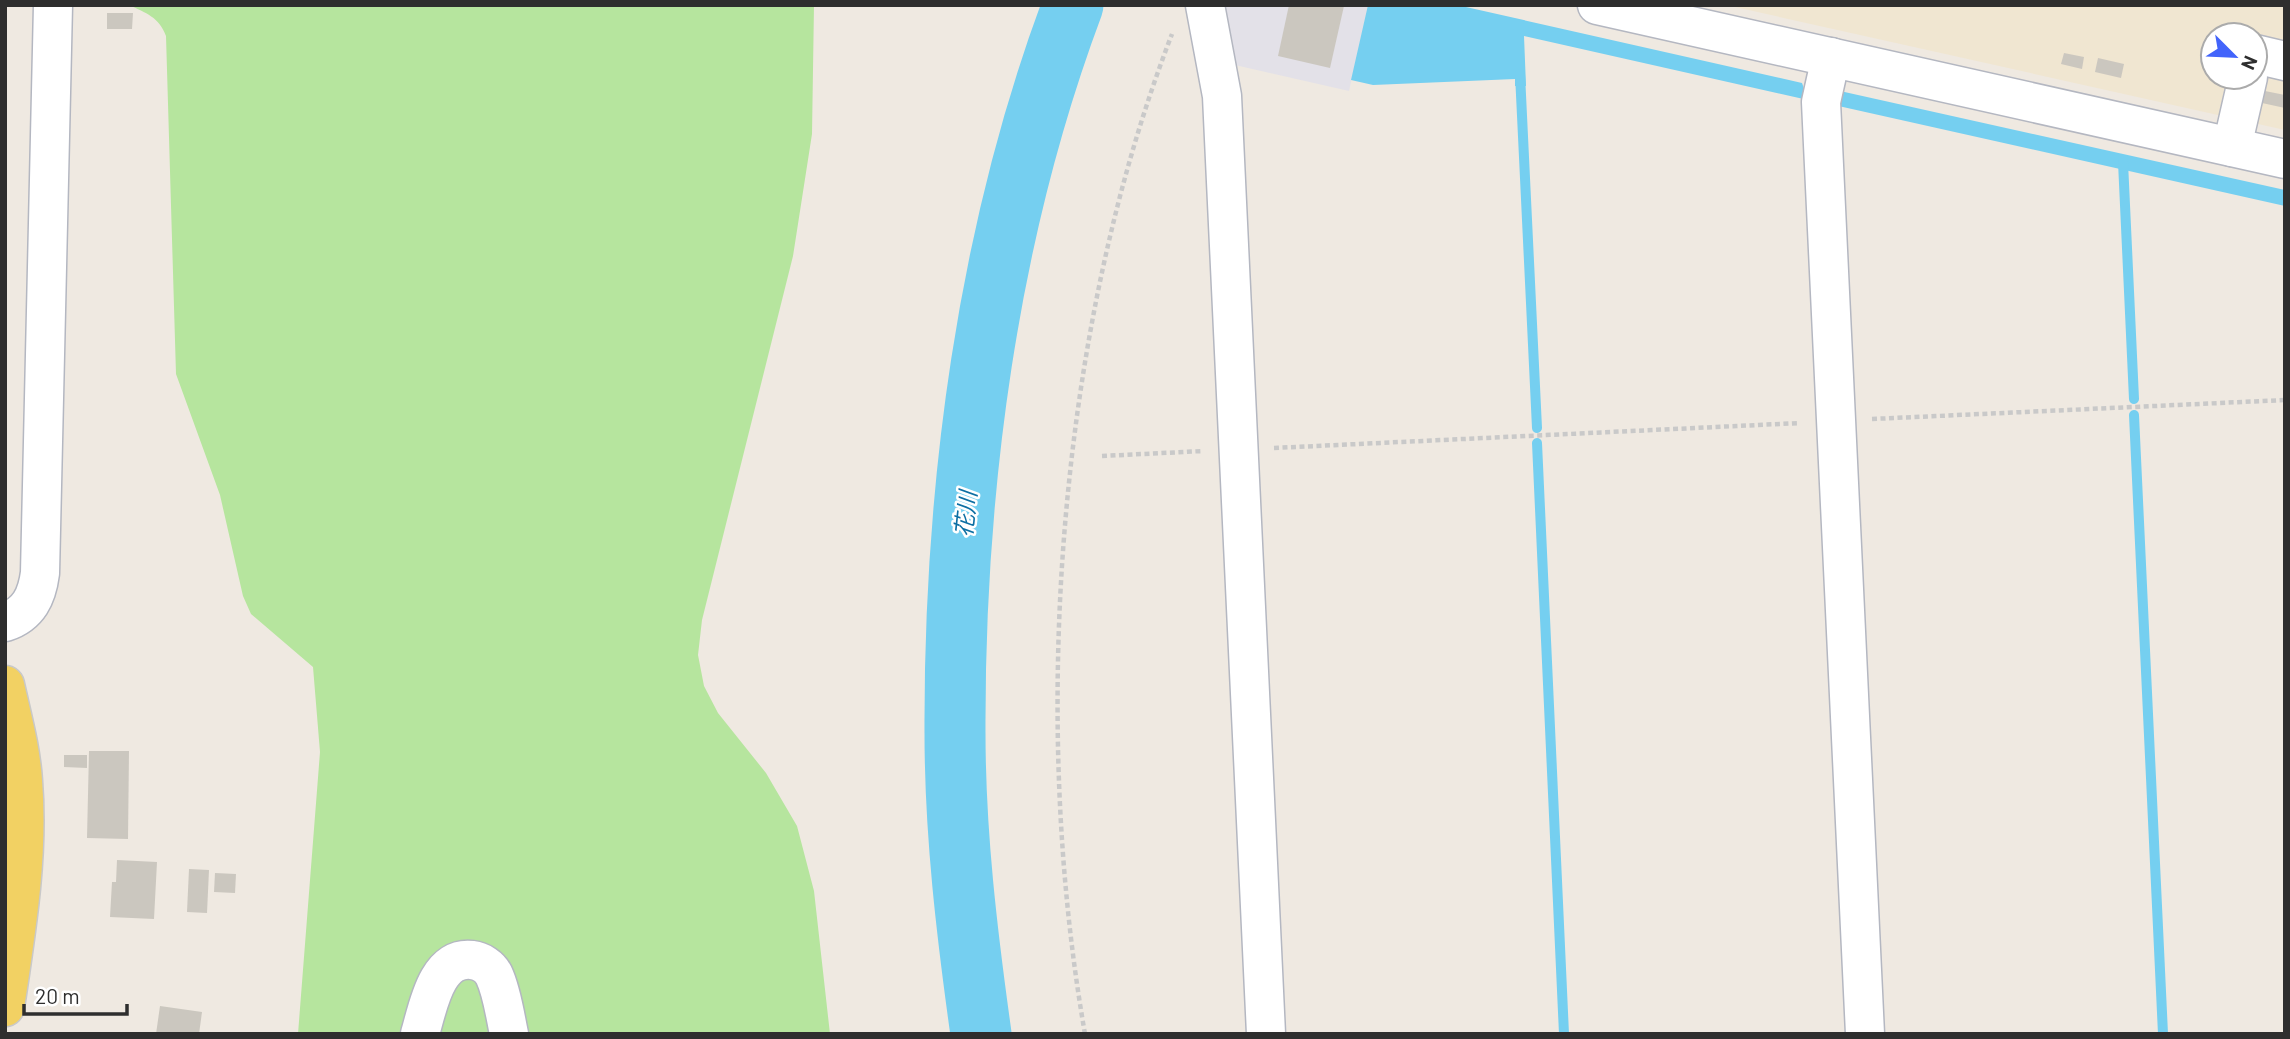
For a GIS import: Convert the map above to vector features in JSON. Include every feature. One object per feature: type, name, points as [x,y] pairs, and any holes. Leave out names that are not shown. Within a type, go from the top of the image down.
[{"type":"main road","points":[[5,685],[20,757],[25,807],[19,906],[5,1007]]},
{"type":"street","points":[[5,622],[26,610],[37,593],[40,573],[53,5]]},
{"type":"street","points":[[1597,5],[2285,159]]},
{"type":"street","points":[[1190,16],[1222,96],[1266,1034]]},
{"type":"street","points":[[1831,57],[1821,102],[1865,1034]]},
{"type":"street","points":[[2232,147],[2245,91]]},
{"type":"street","points":[[420,1034],[446,967],[462,959],[480,961],[493,972],[509,1034]]},
{"type":"path","points":[[1085,1034],[1072,943],[1061,824],[1058,731],[1064,547],[1073,455],[1103,272],[1145,103],[1190,16]]},
{"type":"path","points":[[1102,456],[2285,400]]},
{"type":"shaded area","points":[[1221,5],[1368,5],[1349,91],[1235,65]]},
{"type":"shaded area","points":[[1726,5],[2285,5],[2285,130]]},
{"type":"green space","points":[[129,5],[814,5],[812,134],[793,256],[702,620],[698,655],[704,686],[718,713],[766,773],[797,826],[814,891],[830,1034],[298,1034],[320,752],[313,667],[251,614],[243,596],[220,495],[176,374],[166,36],[156,20]]},
{"type":"water","points":[[1368,5],[1457,5],[1802,83],[1808,100],[1524,36],[1526,86],[1515,86],[1515,79],[1373,85],[1351,80]]},
{"type":"water","points":[[1840,91],[2285,190],[2285,206],[1834,105]]},
{"type":"building","points":[[1289,5],[1344,6],[1330,68],[1278,56]]},
{"type":"building","points":[[107,13],[133,13],[132,29],[107,29]]},
{"type":"building","points":[[2064,53],[2084,57],[2082,69],[2061,64]]},
{"type":"building","points":[[2098,58],[2124,64],[2121,78],[2095,72]]},
{"type":"building","points":[[2265,91],[2285,95],[2285,108],[2262,103]]},
{"type":"building","points":[[89,751],[129,751],[128,839],[87,838]]},
{"type":"building","points":[[64,755],[87,755],[87,768],[64,767]]},
{"type":"building","points":[[117,860],[157,862],[154,919],[110,917],[112,882],[116,882]]},
{"type":"building","points":[[189,869],[209,870],[207,913],[187,912]]},
{"type":"building","points":[[215,873],[236,874],[235,893],[214,892]]},
{"type":"building","points":[[160,1006],[202,1012],[199,1034],[156,1034]]},
{"type":"waterway","name":"花川","points":[[981,1034],[960,846],[955,733],[956,641],[969,456],[981,363],[1018,181],[1043,92],[1073,5]]},
{"type":"waterway","points":[[1520,74],[1537,428]]},
{"type":"waterway","points":[[2123,162],[2134,399]]},
{"type":"waterway","points":[[2134,415],[2163,1034]]},
{"type":"waterway","points":[[1537,443],[1564,1034]]}]
